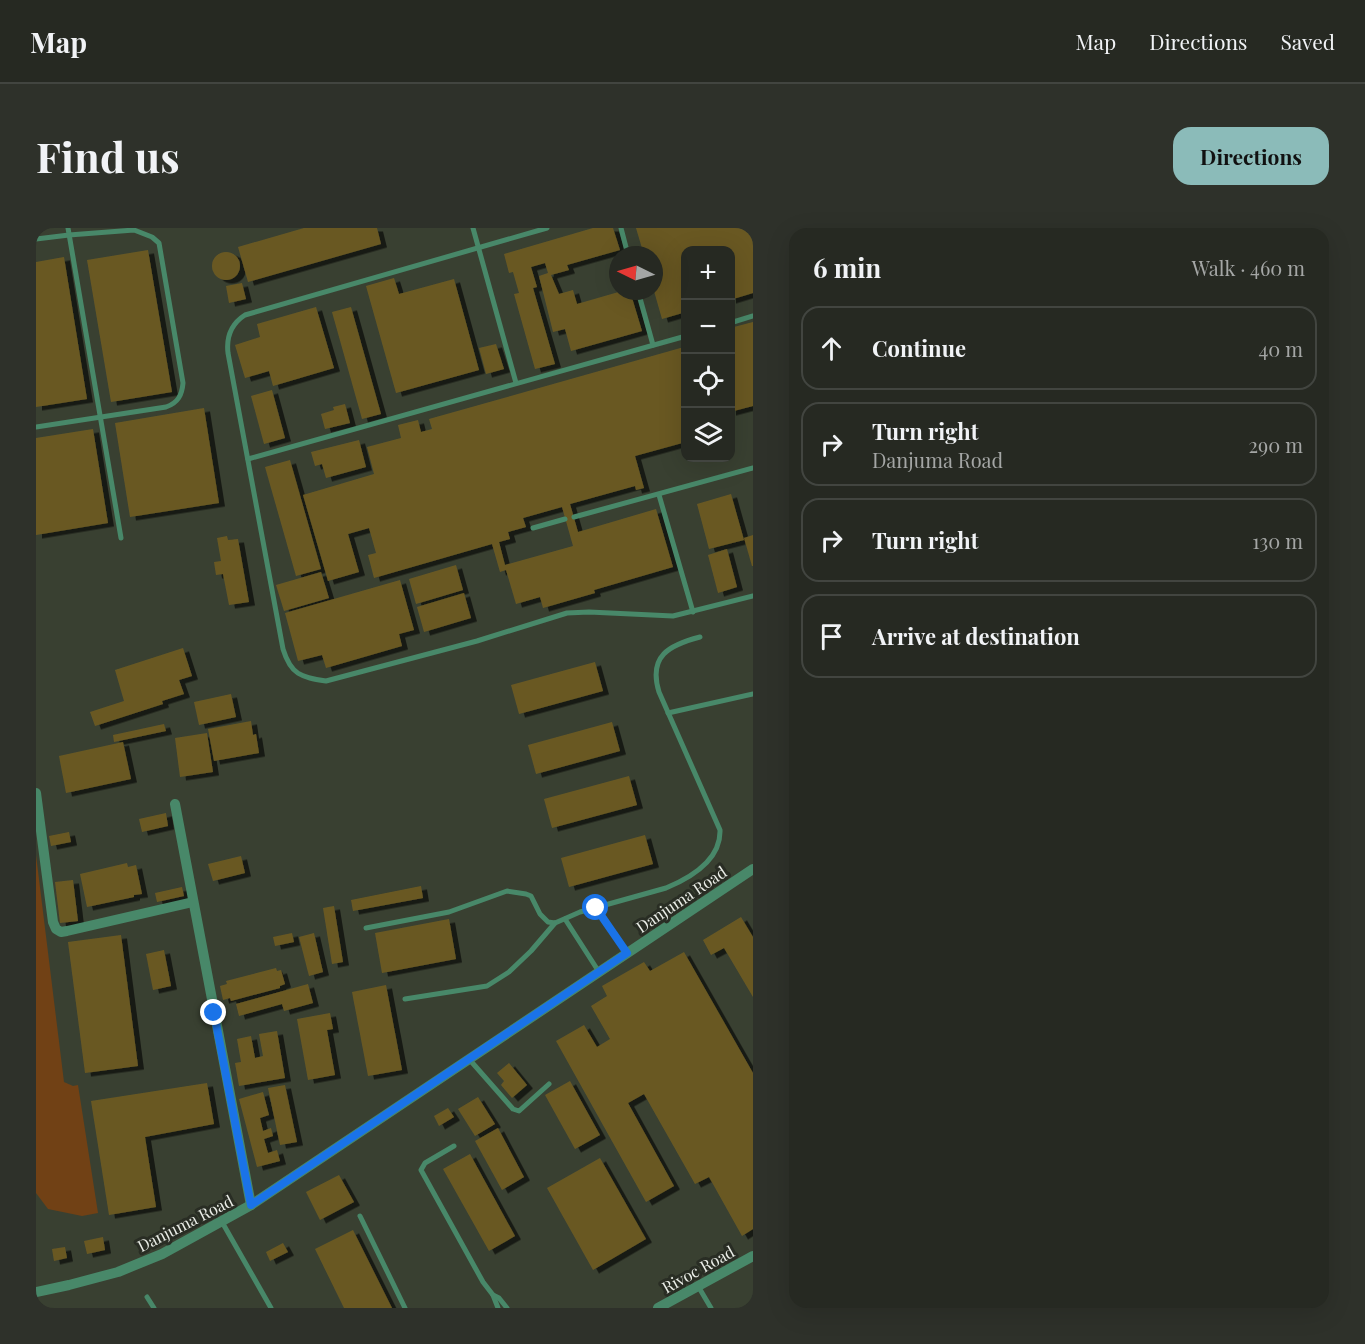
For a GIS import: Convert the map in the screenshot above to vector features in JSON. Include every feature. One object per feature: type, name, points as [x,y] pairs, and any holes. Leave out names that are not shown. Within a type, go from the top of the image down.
[{"type":"street","points":[[36,793],[53,922],[56,929],[61,932],[67,931],[193,902]]},
{"type":"street","points":[[175,804],[251,1205]]},
{"type":"street","name":"Danjuma Road","points":[[36,1292],[118,1272],[162,1254],[251,1205],[753,869]]},
{"type":"street","name":"Rivoc Road","points":[[658,1308],[753,1256]]},
{"type":"lane","points":[[473,228],[516,383]]},
{"type":"lane","points":[[547,228],[245,315],[236,321],[227,341],[283,649],[288,665],[303,678],[326,681],[477,641],[567,614],[589,612],[673,616],[753,596]]},
{"type":"lane","points":[[621,228],[626,246]]},
{"type":"lane","points":[[36,239],[69,231],[134,231],[152,237],[159,243],[181,372],[182,391],[174,404],[36,427]]},
{"type":"lane","points":[[69,231],[121,538]]},
{"type":"lane","points":[[640,300],[653,345]]},
{"type":"lane","points":[[735,321],[753,316]]},
{"type":"lane","points":[[248,459],[681,337]]},
{"type":"lane","points":[[574,516],[753,468]]},
{"type":"lane","points":[[659,495],[693,612]]},
{"type":"lane","points":[[533,528],[565,519]]},
{"type":"lane","points":[[405,999],[487,986],[509,972],[555,923],[678,883],[705,865],[717,851],[720,830],[716,817],[668,713],[656,681],[655,671],[658,662],[667,651],[678,643],[700,637]]},
{"type":"lane","points":[[668,713],[753,694]]},
{"type":"lane","points":[[366,928],[449,912],[507,891],[531,896],[540,914],[548,922],[555,923]]},
{"type":"lane","points":[[596,908],[627,953]]},
{"type":"lane","points":[[565,919],[599,972]]},
{"type":"lane","points":[[469,1059],[513,1109],[519,1111],[549,1084]]},
{"type":"lane","points":[[454,1146],[425,1163],[421,1170],[483,1282],[493,1295],[498,1308]]},
{"type":"lane","points":[[360,1216],[405,1308]]},
{"type":"lane","points":[[222,1222],[271,1308]]},
{"type":"lane","points":[[698,1286],[711,1308]]},
{"type":"lane","points":[[493,1295],[499,1298],[507,1308]]},
{"type":"lane","points":[[147,1297],[154,1308]]},
{"type":"shaded area","points":[[36,228],[753,228],[753,1308],[36,1308]]},
{"type":"shaded area","points":[[36,855],[64,1082],[73,1086],[78,1085],[98,1213],[82,1216],[48,1209],[36,1193]]},
{"type":"building","points":[[304,228],[377,228],[381,244],[248,282],[238,247]]},
{"type":"building","points":[[593,228],[613,228],[619,246],[609,246],[609,253],[567,265],[569,270],[551,275],[559,294],[573,290],[577,304],[609,295],[609,300],[633,300],[642,331],[571,351],[565,329],[553,332],[539,276],[548,273],[545,263],[531,267],[537,287],[533,288],[555,364],[535,369],[514,294],[519,293],[513,272],[509,273],[504,254]]},
{"type":"building","points":[[636,228],[753,228],[753,293],[735,298],[735,246],[681,246],[681,313],[662,319],[657,300],[663,300],[663,246],[641,246]]},
{"type":"building","points":[[148,250],[172,392],[111,402],[87,260]]},
{"type":"building","points":[[226,252],[236,256],[240,266],[236,276],[226,280],[216,276],[212,266],[216,256]]},
{"type":"building","points":[[64,257],[87,399],[36,407],[36,262]]},
{"type":"building","points":[[394,278],[399,294],[454,279],[479,370],[396,393],[366,286]]},
{"type":"building","points":[[242,283],[246,299],[229,303],[226,286]]},
{"type":"building","points":[[316,307],[334,368],[273,386],[269,371],[245,378],[235,345],[260,337],[257,324]]},
{"type":"building","points":[[351,307],[381,414],[362,419],[332,312]]},
{"type":"building","points":[[753,322],[753,406],[735,411],[735,354],[735,327]]},
{"type":"building","points":[[496,344],[504,369],[486,374],[479,348]]},
{"type":"building","points":[[681,348],[681,443],[635,456],[644,488],[636,490],[635,486],[570,504],[578,532],[656,509],[673,567],[594,590],[595,593],[543,608],[540,597],[516,604],[506,570],[500,572],[492,544],[374,578],[368,555],[376,553],[369,528],[348,534],[359,572],[328,581],[303,495],[374,474],[367,447],[401,438],[398,425],[418,420],[421,432],[432,429],[429,419]],"holes":[[[562,507],[573,546],[505,565],[499,542],[510,539],[508,532],[526,527],[523,518]]]},
{"type":"building","points":[[272,390],[285,438],[264,444],[251,396]]},
{"type":"building","points":[[345,404],[350,423],[325,429],[321,414],[334,410],[333,407]]},
{"type":"building","points":[[204,408],[219,503],[130,517],[115,423]]},
{"type":"building","points":[[93,429],[108,523],[36,535],[36,438]]},
{"type":"building","points":[[359,440],[366,467],[326,478],[322,464],[315,466],[311,452]]},
{"type":"building","points":[[290,460],[321,569],[296,576],[265,467]]},
{"type":"building","points":[[731,494],[744,540],[709,549],[697,504]]},
{"type":"building","points":[[753,535],[753,566],[752,566],[744,538]]},
{"type":"building","points":[[227,536],[228,540],[238,539],[249,602],[229,605],[223,574],[216,575],[214,562],[221,561],[217,538]]},
{"type":"building","points":[[727,549],[737,587],[718,593],[708,555]]},
{"type":"building","points":[[456,565],[463,590],[416,604],[409,579]]},
{"type":"building","points":[[321,572],[329,598],[284,611],[276,585]]},
{"type":"building","points":[[400,580],[414,630],[399,634],[402,646],[326,668],[322,655],[298,661],[285,613]]},
{"type":"building","points":[[464,593],[471,618],[424,632],[417,607]]},
{"type":"building","points":[[183,648],[192,676],[179,680],[184,694],[162,701],[163,704],[95,726],[90,712],[124,701],[115,670]]},
{"type":"building","points":[[595,662],[603,691],[519,714],[511,685]]},
{"type":"building","points":[[231,694],[236,717],[199,725],[194,702]]},
{"type":"building","points":[[251,721],[259,753],[214,761],[208,729]]},
{"type":"building","points":[[612,722],[620,751],[536,774],[528,745]]},
{"type":"building","points":[[164,724],[166,731],[114,742],[113,735]]},
{"type":"building","points":[[207,733],[213,772],[180,777],[175,738]]},
{"type":"building","points":[[123,742],[131,779],[66,793],[59,756]]},
{"type":"building","points":[[629,776],[637,805],[552,828],[544,799]]},
{"type":"building","points":[[166,813],[168,826],[142,832],[139,819]]},
{"type":"building","points":[[69,832],[71,842],[51,846],[49,836]]},
{"type":"building","points":[[645,835],[653,864],[569,887],[561,858]]},
{"type":"building","points":[[241,856],[245,873],[213,881],[208,864]]},
{"type":"building","points":[[127,863],[128,867],[136,865],[142,894],[87,907],[80,874]]},
{"type":"building","points":[[73,880],[78,921],[60,923],[55,882]]},
{"type":"building","points":[[421,886],[423,898],[353,911],[351,900]]},
{"type":"building","points":[[182,887],[184,896],[157,902],[155,893]]},
{"type":"building","points":[[334,906],[343,962],[332,964],[323,908]]},
{"type":"building","points":[[741,917],[753,937],[753,997],[724,948],[711,955],[703,940]]},
{"type":"building","points":[[449,919],[456,959],[382,973],[375,933]]},
{"type":"building","points":[[292,933],[294,942],[275,946],[273,937]]},
{"type":"building","points":[[314,933],[323,972],[309,976],[299,937]]},
{"type":"building","points":[[121,935],[138,1066],[85,1073],[68,942]]},
{"type":"building","points":[[164,950],[171,986],[153,990],[146,954]]},
{"type":"building","points":[[684,952],[753,1073],[753,1229],[742,1236],[709,1177],[695,1184],[644,1094],[628,1103],[674,1186],[646,1202],[556,1041],[584,1025],[597,1047],[610,1039],[591,1006],[607,996],[602,986],[644,962],[650,971]]},
{"type":"building","points":[[276,968],[277,971],[281,970],[285,984],[280,988],[231,1001],[230,998],[223,1000],[220,986],[227,984],[226,981]]},
{"type":"building","points":[[308,984],[313,1003],[284,1011],[282,1004],[239,1016],[236,1004]]},
{"type":"building","points":[[386,985],[402,1070],[368,1076],[352,992]]},
{"type":"building","points":[[330,1013],[333,1029],[327,1030],[335,1075],[308,1080],[297,1019]]},
{"type":"building","points":[[277,1031],[285,1078],[239,1086],[235,1063],[241,1062],[237,1039],[251,1036],[255,1058],[263,1056],[259,1034]]},
{"type":"building","points":[[509,1063],[527,1085],[512,1098],[501,1085],[504,1081],[497,1073]]},
{"type":"building","points":[[570,1081],[600,1135],[575,1149],[545,1095]]},
{"type":"building","points":[[207,1083],[214,1124],[145,1137],[156,1207],[109,1215],[91,1101]]},
{"type":"building","points":[[285,1085],[297,1142],[280,1145],[268,1088]]},
{"type":"building","points":[[263,1092],[269,1115],[260,1118],[263,1131],[271,1128],[273,1136],[264,1139],[268,1153],[277,1150],[280,1161],[257,1167],[239,1099]]},
{"type":"building","points":[[478,1097],[495,1124],[475,1136],[458,1109]]},
{"type":"building","points":[[448,1108],[454,1117],[439,1126],[434,1116]]},
{"type":"building","points":[[498,1128],[524,1177],[502,1190],[475,1141]]},
{"type":"building","points":[[470,1154],[515,1236],[489,1251],[443,1169]]},
{"type":"building","points":[[600,1158],[646,1239],[593,1270],[547,1188]]},
{"type":"building","points":[[339,1175],[354,1202],[320,1220],[306,1192]]},
{"type":"building","points":[[353,1230],[392,1308],[344,1308],[315,1249]]},
{"type":"building","points":[[103,1237],[105,1250],[87,1254],[84,1241]]},
{"type":"building","points":[[283,1243],[288,1252],[270,1261],[266,1252]]},
{"type":"building","points":[[65,1247],[67,1258],[54,1261],[52,1249]]},
{"type":"route","points":[[214,1013],[251,1205],[627,953],[596,908]]}]
